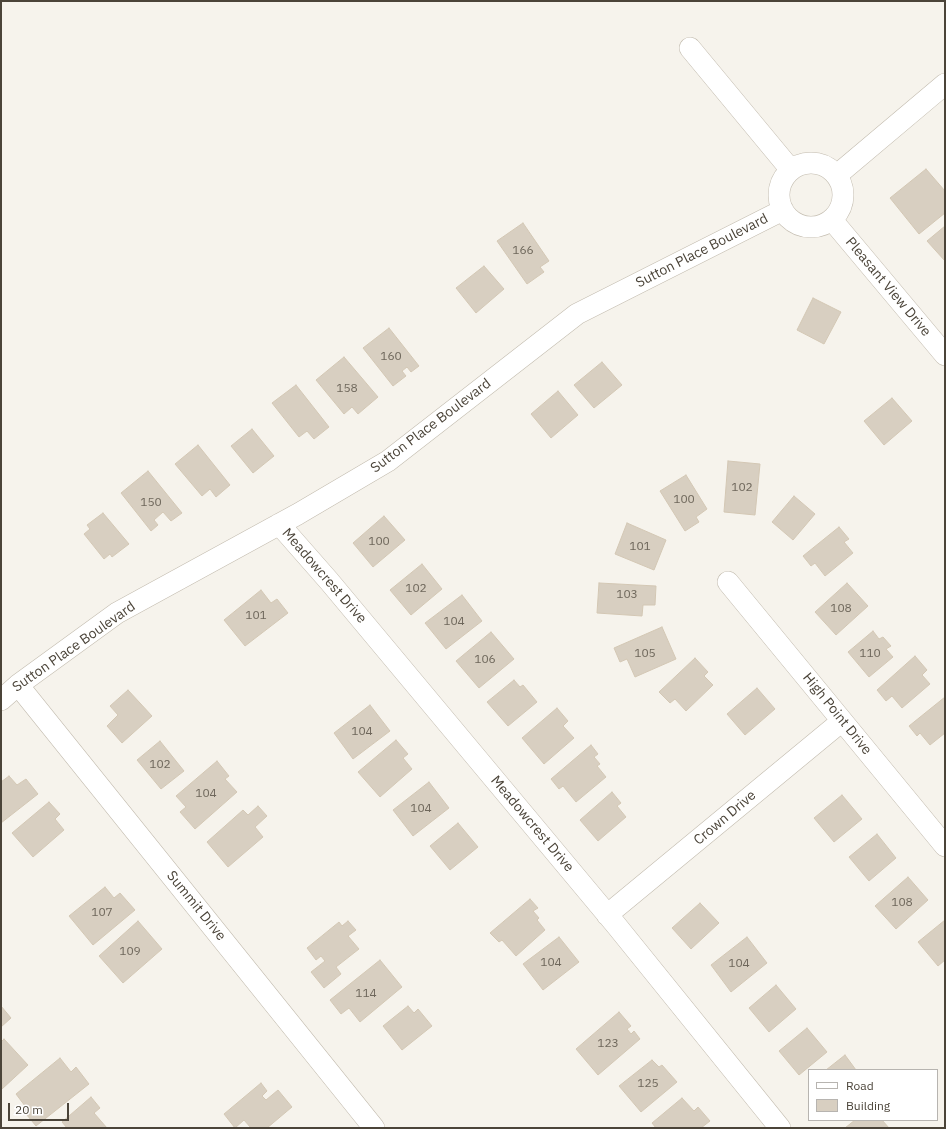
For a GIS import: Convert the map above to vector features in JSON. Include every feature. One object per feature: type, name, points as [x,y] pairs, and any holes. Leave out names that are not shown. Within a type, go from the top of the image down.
[{"type":"street","points":[[690,48],[791,170]]},
{"type":"street","points":[[837,175],[945,84]]},
{"type":"street","points":[[810,163],[820,164],[829,168],[837,175],[842,184],[844,194],[843,203],[839,212],[832,220],[819,226],[805,227],[788,218],[783,210],[780,200],[780,189],[784,178],[791,170],[800,165],[810,163]]},
{"type":"street","name":"Sutton Place Boulevard","points":[[1,700],[18,685],[117,613],[279,524],[388,461],[577,314],[783,210]]},
{"type":"street","name":"Pleasant View Drive","points":[[832,220],[945,355]]},
{"type":"street","name":"Meadowcrest Drive","points":[[279,524],[338,592],[607,915],[780,1128]]},
{"type":"street","name":"High Point Drive","points":[[728,582],[945,846]]},
{"type":"street","name":"Summit Drive","points":[[18,685],[374,1128]]},
{"type":"street","name":"Crown Drive","points":[[607,915],[842,721]]},
{"type":"building","points":[[926,169],[945,191],[945,213],[919,234],[890,198]]},
{"type":"building","points":[[523,223],[549,261],[540,267],[544,272],[527,284],[497,241]]},
{"type":"building","points":[[945,226],[945,261],[927,241]]},
{"type":"building","points":[[484,266],[504,289],[476,313],[456,288]]},
{"type":"building","points":[[813,298],[841,312],[824,344],[797,330]]},
{"type":"building","points":[[389,328],[419,366],[411,372],[407,367],[402,371],[406,376],[393,386],[363,348]]},
{"type":"building","points":[[344,357],[378,397],[358,414],[352,407],[344,414],[316,380]]},
{"type":"building","points":[[602,362],[622,385],[594,408],[574,385]]},
{"type":"building","points":[[296,385],[329,427],[314,439],[307,431],[299,437],[272,403]]},
{"type":"building","points":[[558,391],[578,415],[551,438],[531,414]]},
{"type":"building","points":[[892,398],[912,421],[884,445],[864,421]]},
{"type":"building","points":[[252,429],[274,456],[253,473],[231,446]]},
{"type":"building","points":[[198,445],[230,485],[216,497],[210,489],[202,496],[175,464]]},
{"type":"building","points":[[728,461],[760,464],[755,515],[724,512]]},
{"type":"building","points":[[148,471],[182,513],[171,521],[163,512],[154,520],[158,525],[151,531],[121,493]]},
{"type":"building","points":[[686,475],[707,509],[696,517],[699,522],[685,531],[660,491]]},
{"type":"building","points":[[794,496],[815,514],[793,540],[772,522]]},
{"type":"building","points":[[103,513],[129,544],[112,557],[110,554],[104,559],[84,534],[90,529],[87,525]]},
{"type":"building","points":[[384,516],[405,540],[373,567],[353,543]]},
{"type":"building","points":[[627,523],[666,540],[654,570],[615,554]]},
{"type":"building","points":[[839,527],[849,539],[844,542],[853,553],[825,576],[815,563],[811,566],[803,556]]},
{"type":"building","points":[[422,564],[442,589],[411,615],[390,590]]},
{"type":"building","points":[[599,583],[656,586],[655,605],[643,605],[642,616],[597,613]]},
{"type":"building","points":[[847,583],[868,606],[836,635],[815,612]]},
{"type":"building","points":[[261,590],[271,603],[277,599],[288,613],[245,646],[224,620]]},
{"type":"building","points":[[462,595],[482,621],[446,649],[425,623]]},
{"type":"building","points":[[662,627],[676,659],[635,677],[627,659],[620,662],[614,648]]},
{"type":"building","points":[[873,631],[879,639],[883,637],[891,646],[886,649],[893,657],[869,677],[848,652]]},
{"type":"building","points":[[491,632],[514,659],[479,688],[456,661]]},
{"type":"building","points":[[915,656],[927,670],[922,675],[930,684],[902,708],[892,696],[886,701],[877,690]]},
{"type":"building","points":[[695,658],[708,672],[704,676],[713,685],[686,711],[675,699],[670,703],[659,692]]},
{"type":"building","points":[[514,680],[520,687],[523,685],[537,702],[508,726],[487,702]]},
{"type":"building","points":[[757,688],[775,709],[745,735],[727,714]]},
{"type":"building","points":[[128,690],[152,716],[122,743],[107,726],[118,715],[110,706]]},
{"type":"building","points":[[945,697],[945,733],[930,745],[920,733],[917,736],[909,726]]},
{"type":"building","points":[[370,705],[390,731],[353,759],[334,733]]},
{"type":"building","points":[[557,708],[568,721],[563,726],[574,738],[544,764],[522,738]]},
{"type":"building","points":[[396,740],[408,754],[403,758],[412,769],[380,797],[358,772]]},
{"type":"building","points":[[160,741],[184,771],[161,789],[137,760]]},
{"type":"building","points":[[591,745],[598,754],[594,757],[600,764],[597,766],[606,777],[576,802],[563,786],[559,789],[551,779]]},
{"type":"building","points":[[217,761],[229,776],[225,779],[237,792],[195,829],[180,812],[186,807],[176,796]]},
{"type":"building","points":[[9,776],[17,785],[26,779],[38,794],[1,823],[1,782]]},
{"type":"building","points":[[429,782],[449,808],[413,836],[393,810]]},
{"type":"building","points":[[612,792],[621,803],[617,806],[626,817],[598,841],[580,820]]},
{"type":"building","points":[[842,795],[862,819],[834,842],[814,818]]},
{"type":"building","points":[[49,802],[60,814],[55,819],[64,830],[33,857],[12,833]]},
{"type":"building","points":[[258,806],[267,816],[255,827],[263,837],[228,867],[207,842],[243,810],[248,815]]},
{"type":"building","points":[[458,823],[478,847],[450,870],[430,846]]},
{"type":"building","points":[[877,834],[896,858],[869,881],[849,857]]},
{"type":"building","points":[[908,877],[928,900],[896,929],[875,906]]},
{"type":"building","points":[[105,887],[114,898],[120,893],[135,910],[93,945],[69,916]]},
{"type":"building","points":[[530,899],[538,908],[533,911],[539,918],[537,920],[545,930],[516,956],[502,940],[499,942],[490,933]]},
{"type":"building","points":[[700,903],[719,923],[691,949],[672,928]]},
{"type":"building","points":[[945,920],[945,960],[938,966],[918,942]]},
{"type":"building","points":[[138,921],[162,949],[123,983],[99,956]]},
{"type":"building","points":[[348,921],[356,930],[348,936],[359,949],[336,967],[341,974],[324,988],[311,972],[325,961],[321,956],[316,960],[307,948],[339,922],[342,926]]},
{"type":"building","points":[[559,937],[579,962],[543,990],[523,964]]},
{"type":"building","points":[[747,937],[767,963],[731,992],[711,965]]},
{"type":"building","points":[[380,960],[402,987],[360,1022],[349,1008],[341,1014],[330,1000]]},
{"type":"building","points":[[776,985],[796,1009],[769,1032],[749,1008]]},
{"type":"building","points":[[1,1006],[11,1018],[1,1027]]},
{"type":"building","points":[[408,1006],[414,1013],[418,1009],[432,1026],[402,1050],[383,1026]]},
{"type":"building","points":[[619,1012],[631,1026],[627,1029],[631,1034],[634,1031],[640,1039],[598,1075],[576,1049]]},
{"type":"building","points":[[807,1028],[827,1052],[799,1075],[779,1051]]},
{"type":"building","points":[[4,1039],[28,1065],[2,1089],[1,1042]]},
{"type":"building","points":[[845,1055],[855,1069],[827,1069]]},
{"type":"building","points":[[60,1058],[71,1072],[76,1067],[89,1084],[36,1126],[22,1109],[25,1106],[16,1094]]},
{"type":"building","points":[[652,1060],[659,1067],[662,1065],[677,1082],[641,1112],[619,1086]]},
{"type":"building","points":[[261,1083],[267,1091],[262,1096],[266,1100],[278,1090],[292,1107],[267,1128],[251,1128],[244,1120],[235,1128],[224,1114]]},
{"type":"building","points":[[91,1097],[100,1108],[94,1113],[107,1128],[67,1128],[62,1122]]},
{"type":"building","points":[[682,1098],[694,1111],[698,1107],[710,1121],[701,1128],[656,1128],[652,1123]]},
{"type":"building","points":[[854,1121],[883,1121],[889,1128],[845,1128]]}]
